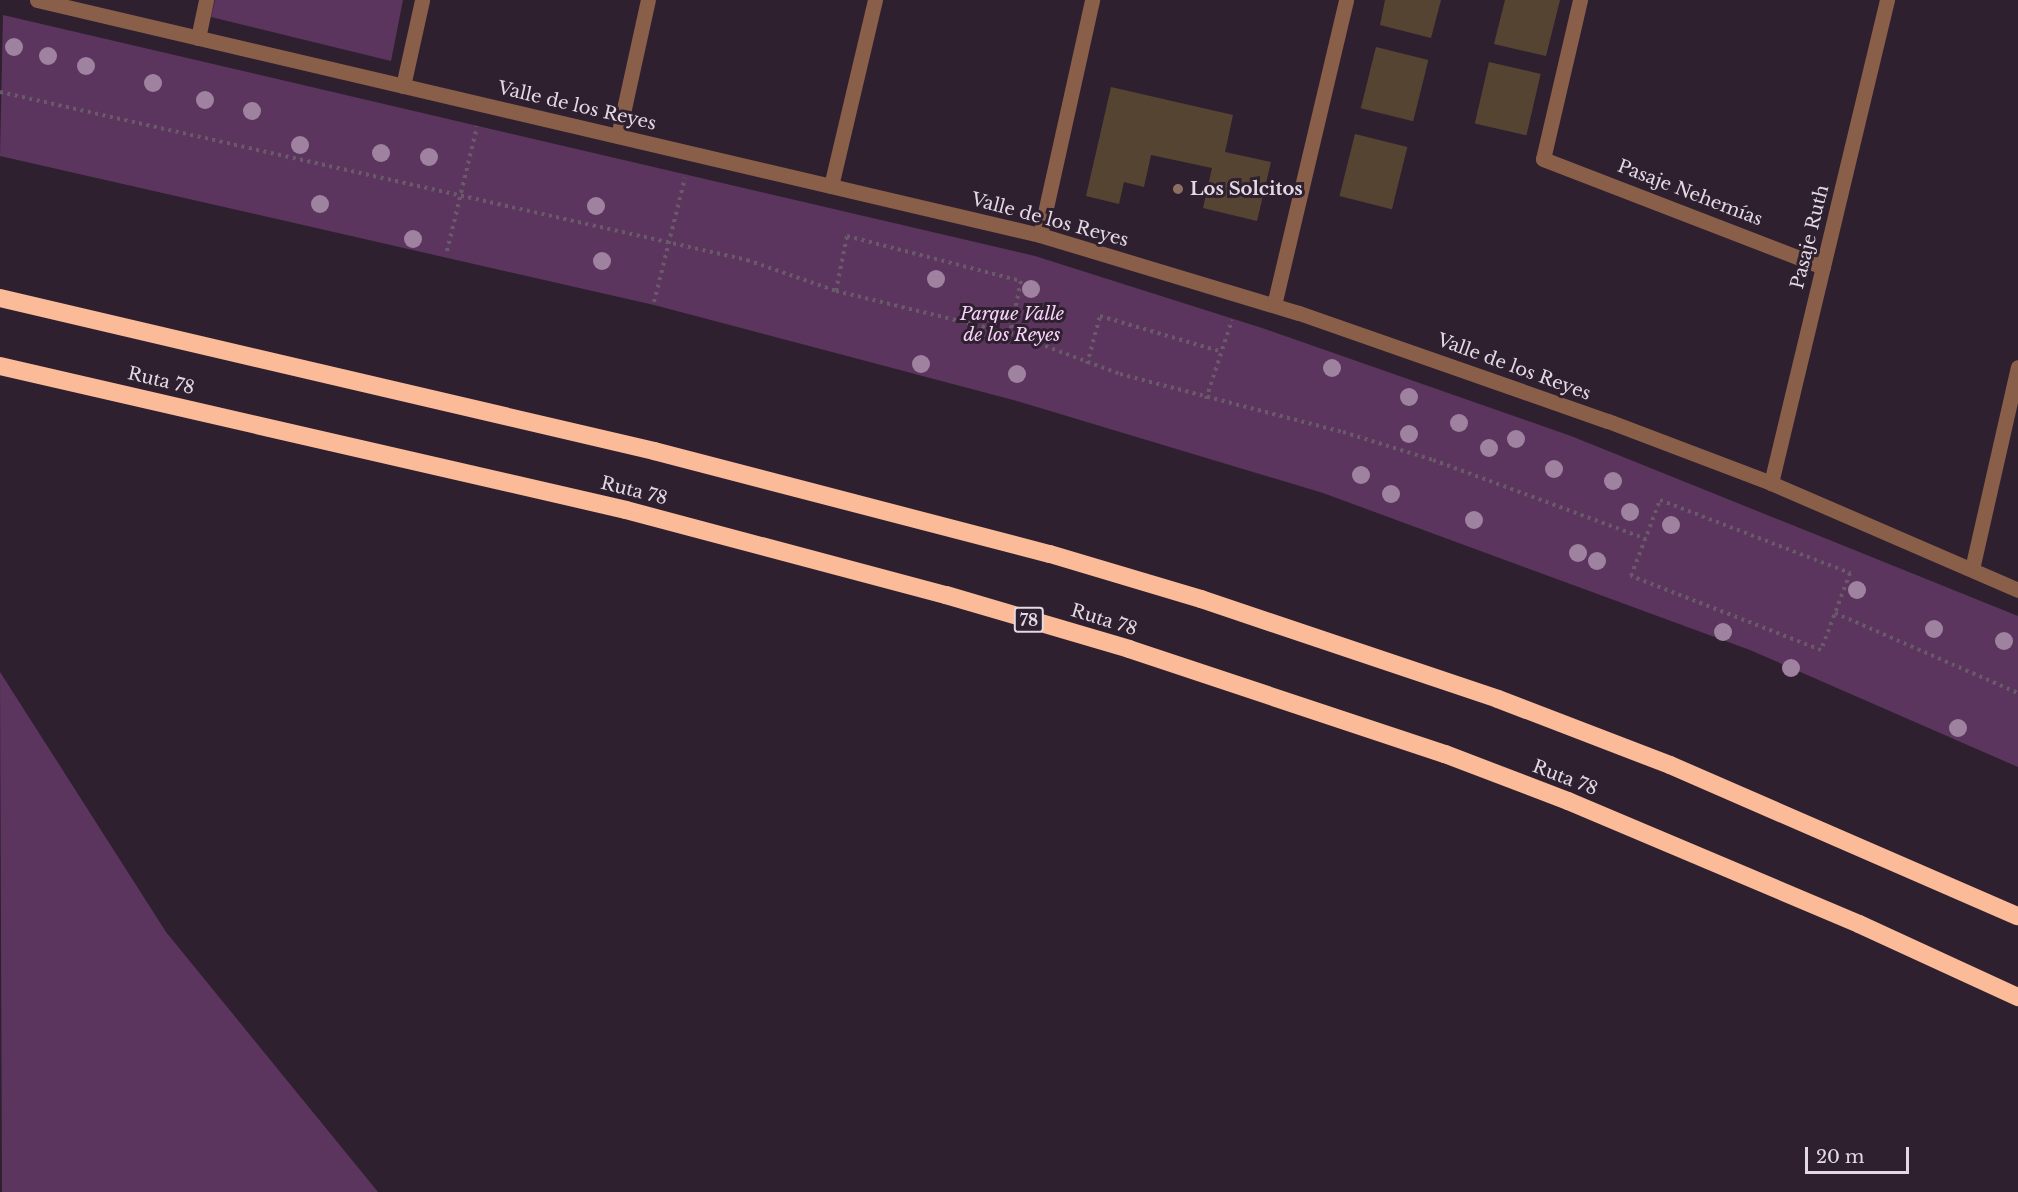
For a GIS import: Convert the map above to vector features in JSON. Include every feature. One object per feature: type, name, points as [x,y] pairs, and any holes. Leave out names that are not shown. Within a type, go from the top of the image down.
[{"type":"highway","points":[[0,298],[654,451],[1050,554],[1201,599],[1498,699],[1670,765],[2018,916]]},
{"type":"highway","name":"Ruta 78","points":[[0,366],[638,513],[946,595],[1129,649],[1434,750],[1568,801],[1859,924],[2018,997]]},
{"type":"street","name":"Valle de los Reyes","points":[[37,0],[1040,235],[1274,305],[1586,413],[1772,483],[2018,590]]},
{"type":"street","points":[[198,38],[206,0]]},
{"type":"street","points":[[403,86],[422,0]]},
{"type":"street","points":[[618,136],[648,0]]},
{"type":"street","points":[[831,186],[875,0]]},
{"type":"street","points":[[1040,235],[1092,0]]},
{"type":"street","points":[[1274,305],[1346,0]]},
{"type":"street","name":"Pasaje Nehemías","points":[[1580,0],[1542,159],[1822,267]]},
{"type":"street","name":"Pasaje Ruth","points":[[1772,483],[1887,0]]},
{"type":"street","points":[[1972,569],[2018,366]]},
{"type":"path","points":[[0,92],[747,260],[836,291],[1010,333],[1088,364],[1206,399],[1343,432],[1432,460],[1646,539]]},
{"type":"path","points":[[447,251],[483,104]]},
{"type":"path","points":[[654,302],[690,153]]},
{"type":"path","points":[[836,291],[847,236],[1021,281],[1010,333]]},
{"type":"path","points":[[1206,399],[1219,351],[1242,296]]},
{"type":"path","points":[[1088,364],[1100,316],[1219,351]]},
{"type":"path","points":[[1660,500],[1850,573],[1821,650],[1631,576],[1646,539],[1660,500]]},
{"type":"path","points":[[1835,613],[2018,693]]},
{"type":"green space","points":[[215,0],[403,0],[391,61],[211,17]]},
{"type":"green space","name":"Parque Valle de los Reyes","points":[[3,15],[1035,256],[1262,328],[1571,436],[2018,616],[2018,767],[1750,650],[1323,493],[1017,401],[654,305],[0,156]]},
{"type":"green space","points":[[0,672],[166,932],[378,1192],[2,1192]]},
{"type":"building","points":[[1385,0],[1441,0],[1431,38],[1380,25]]},
{"type":"building","points":[[1505,0],[1560,0],[1546,56],[1494,44]]},
{"type":"building","points":[[1376,47],[1428,60],[1413,121],[1361,108]]},
{"type":"building","points":[[1489,62],[1541,74],[1526,135],[1475,123]]},
{"type":"building","points":[[1111,87],[1233,115],[1225,152],[1271,162],[1257,221],[1203,208],[1212,168],[1151,155],[1144,187],[1124,182],[1119,204],[1086,196]]},
{"type":"building","points":[[1355,134],[1407,147],[1392,209],[1340,196]]},
{"type":"place","name":"Los Solcitos","points":[[1178,189]]}]
